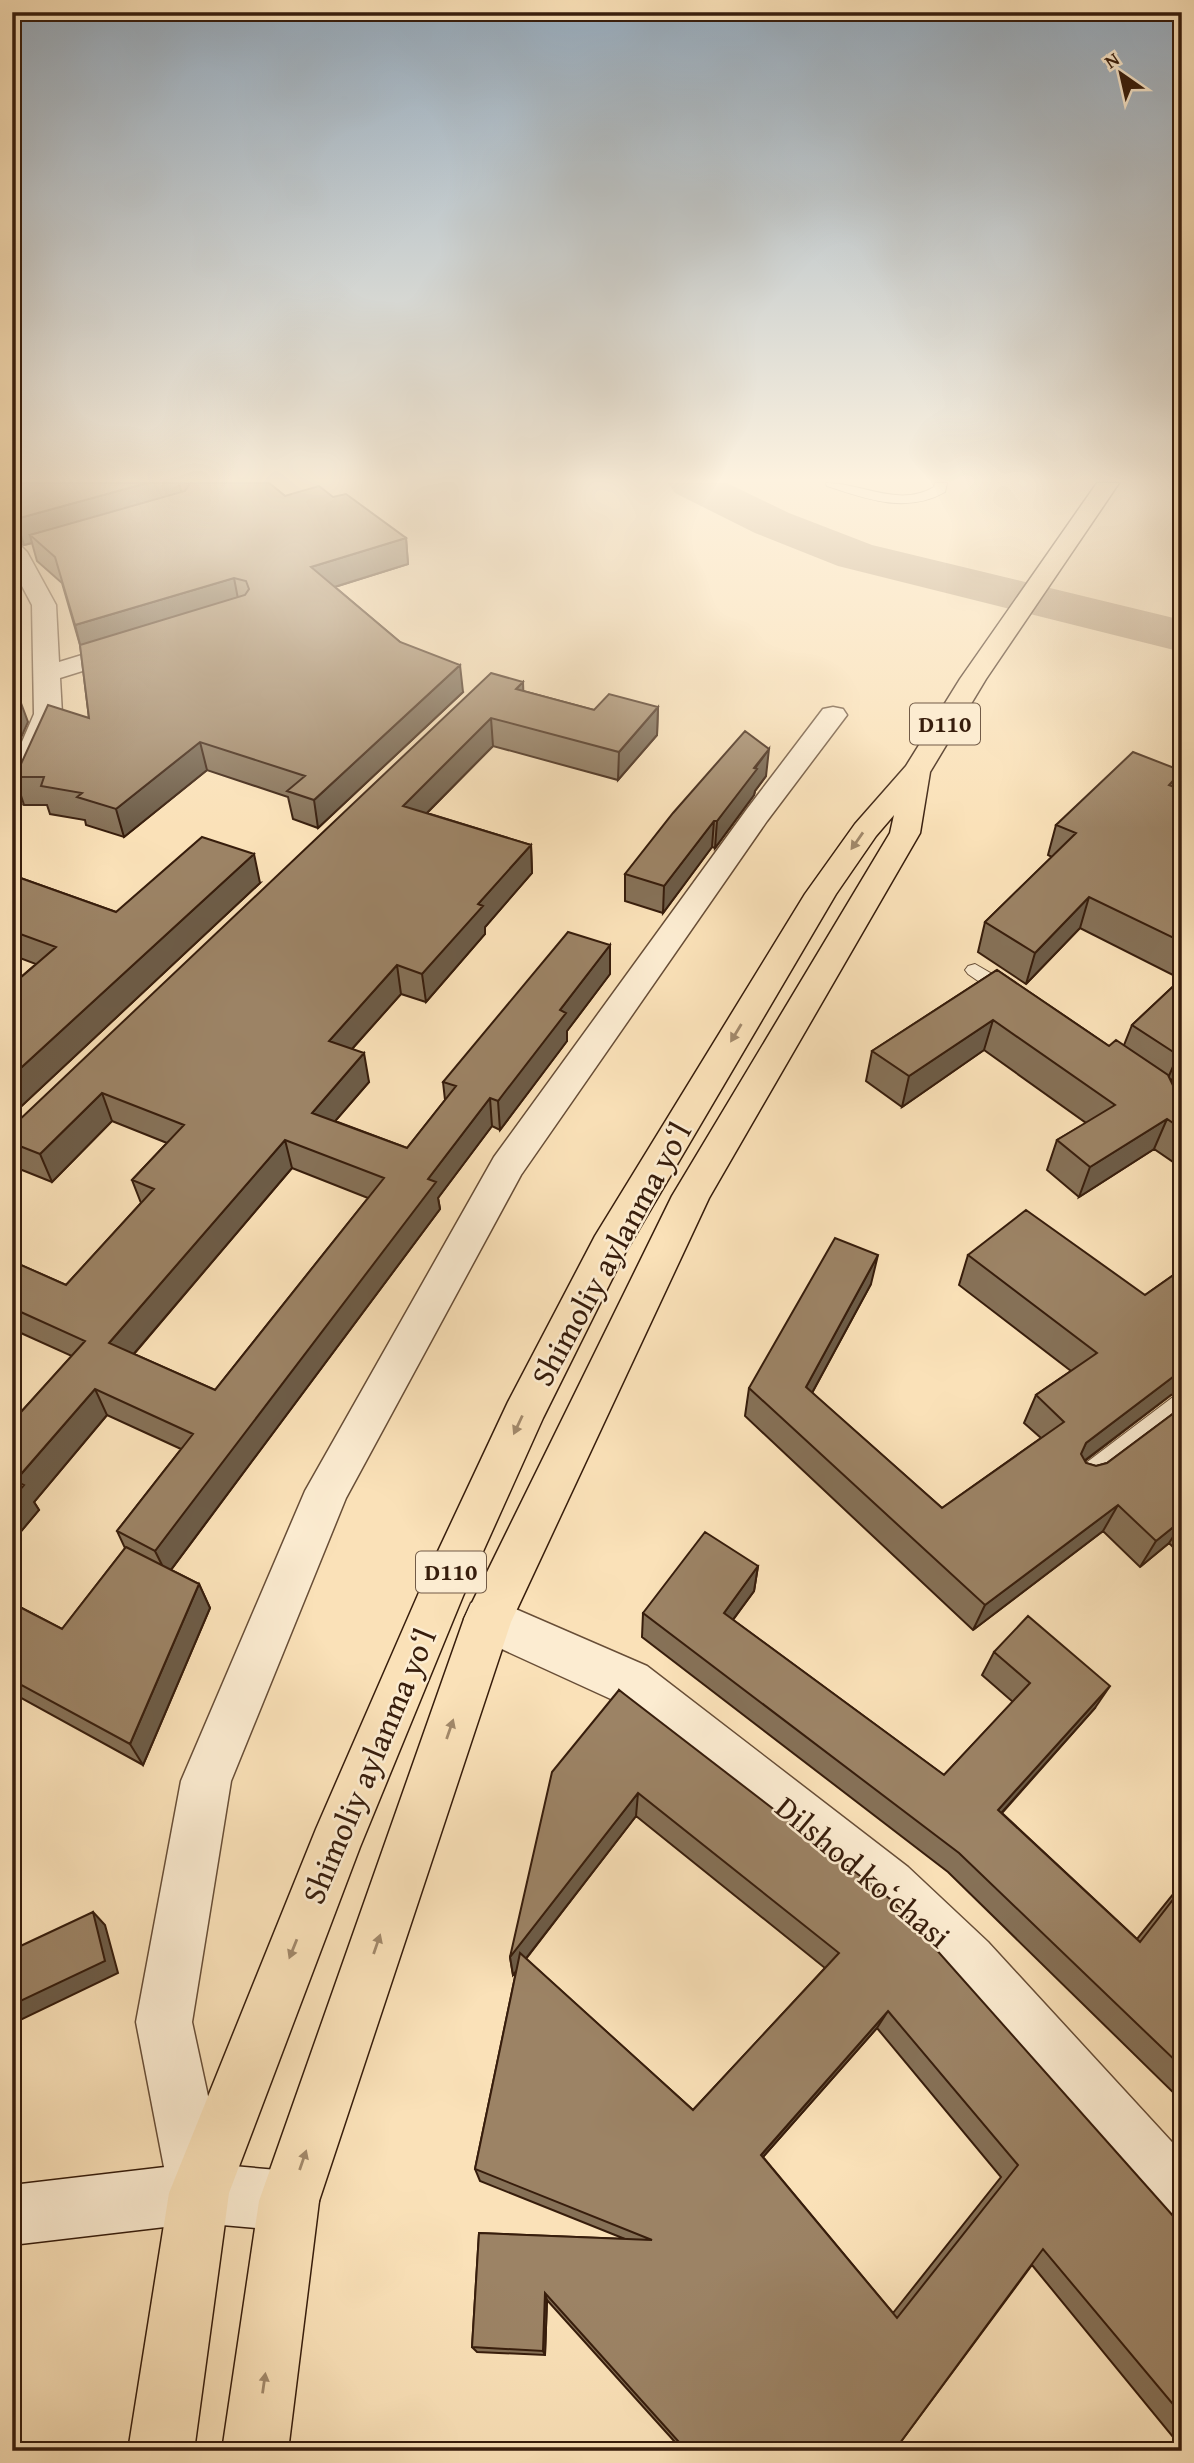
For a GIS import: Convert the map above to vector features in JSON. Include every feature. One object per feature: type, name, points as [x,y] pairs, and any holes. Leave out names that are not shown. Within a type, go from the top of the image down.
[{"type":"main road","name":"Shimoliy aylanma yoʻl","points":[[161,2451],[199,2193],[334,1847],[440,1596],[523,1415],[609,1247],[821,894],[865,830],[916,770],[1028,598]]},
{"type":"main road","name":"Shimoliy aylanma yoʻl","points":[[255,2451],[289,2201],[488,1619],[691,1195],[905,833],[916,770]]},
{"type":"street","points":[[12,798],[48,714],[44,605],[41,598]]},
{"type":"street","points":[[46,674],[149,642]]},
{"type":"street","points":[[199,2193],[164,2022],[206,1781],[327,1491],[507,1167],[757,815],[833,715]]},
{"type":"street","name":"Dilshod koʻchasi","points":[[488,1619],[630,1683],[888,1886],[969,1961],[1182,2197]]},
{"type":"street","points":[[12,2215],[199,2193],[289,2201]]},
{"type":"lane","points":[[975,970],[1031,1008]]},
{"type":"lane","points":[[1083,1480],[1182,1404]]},
{"type":"building","points":[[67,598],[167,598],[75,625]]},
{"type":"building","points":[[235,598],[348,598],[400,642],[460,665],[314,800],[287,791],[305,776],[200,742],[116,809],[77,797],[82,793],[41,786],[44,777],[15,777],[48,705],[89,718],[80,645]]},
{"type":"building","points":[[491,673],[523,682],[516,689],[594,710],[609,694],[658,707],[619,752],[491,718],[403,806],[531,845],[478,904],[483,906],[422,974],[397,965],[329,1041],[364,1053],[312,1113],[407,1148],[456,1086],[443,1082],[568,932],[610,945],[560,1010],[566,1013],[498,1101],[490,1098],[428,1179],[436,1182],[155,1551],[117,1531],[193,1434],[95,1389],[15,1481],[24,1485],[12,1499],[12,1422],[85,1341],[12,1308],[12,1261],[66,1285],[154,1189],[132,1180],[184,1125],[102,1093],[40,1154],[12,1143],[12,1124]],"holes":[[[285,1140],[384,1178],[215,1390],[109,1343]]]},
{"type":"building","points":[[12,692],[18,695],[12,708]]},
{"type":"building","points":[[745,731],[769,749],[754,768],[757,769],[664,886],[625,874],[673,813]]},
{"type":"building","points":[[1133,752],[1182,771],[1169,785],[1182,790],[1182,942],[1089,897],[1035,953],[985,922],[1076,833],[1056,825]]},
{"type":"building","points":[[202,837],[254,854],[12,1076],[12,1026],[15,1023],[12,1022],[12,985],[56,947],[12,931],[12,875],[116,912]]},
{"type":"building","points":[[997,970],[1109,1046],[1116,1040],[1168,1075],[1182,1100],[1182,1129],[1167,1119],[1090,1167],[1057,1140],[1115,1105],[993,1020],[909,1076],[872,1051]]},
{"type":"building","points":[[1182,978],[1182,1050],[1178,1055],[1132,1025]]},
{"type":"building","points":[[1026,1210],[1145,1295],[1182,1269],[1182,1370],[1086,1443],[1081,1454],[1086,1463],[1096,1466],[1107,1463],[1182,1407],[1182,1520],[1156,1541],[1118,1505],[985,1605],[749,1388],[835,1238],[878,1255],[806,1387],[942,1508],[1064,1422],[1036,1395],[1097,1353],[968,1255]]},
{"type":"building","points":[[705,1532],[758,1566],[724,1613],[944,1775],[1030,1683],[994,1652],[1028,1616],[1110,1686],[998,1810],[1140,1942],[1182,1888],[1182,2067],[959,1853],[643,1613]]},
{"type":"building","points":[[126,1547],[199,1584],[130,1744],[12,1680],[12,1603],[62,1629]]},
{"type":"building","points":[[619,1690],[894,1902],[1182,2226],[1182,2415],[1043,2249],[894,2451],[687,2451],[545,2293],[543,2351],[472,2347],[479,2233],[652,2240],[475,2169],[520,1953],[693,2110],[839,1953],[638,1793],[510,1957],[552,1772]],"holes":[[[888,2011],[1018,2165],[897,2318],[761,2155]]]},
{"type":"building","points":[[93,1912],[105,1961],[12,2005],[12,1950]]},
{"type":"waterway","points":[[1026,598],[1182,636]]}]
